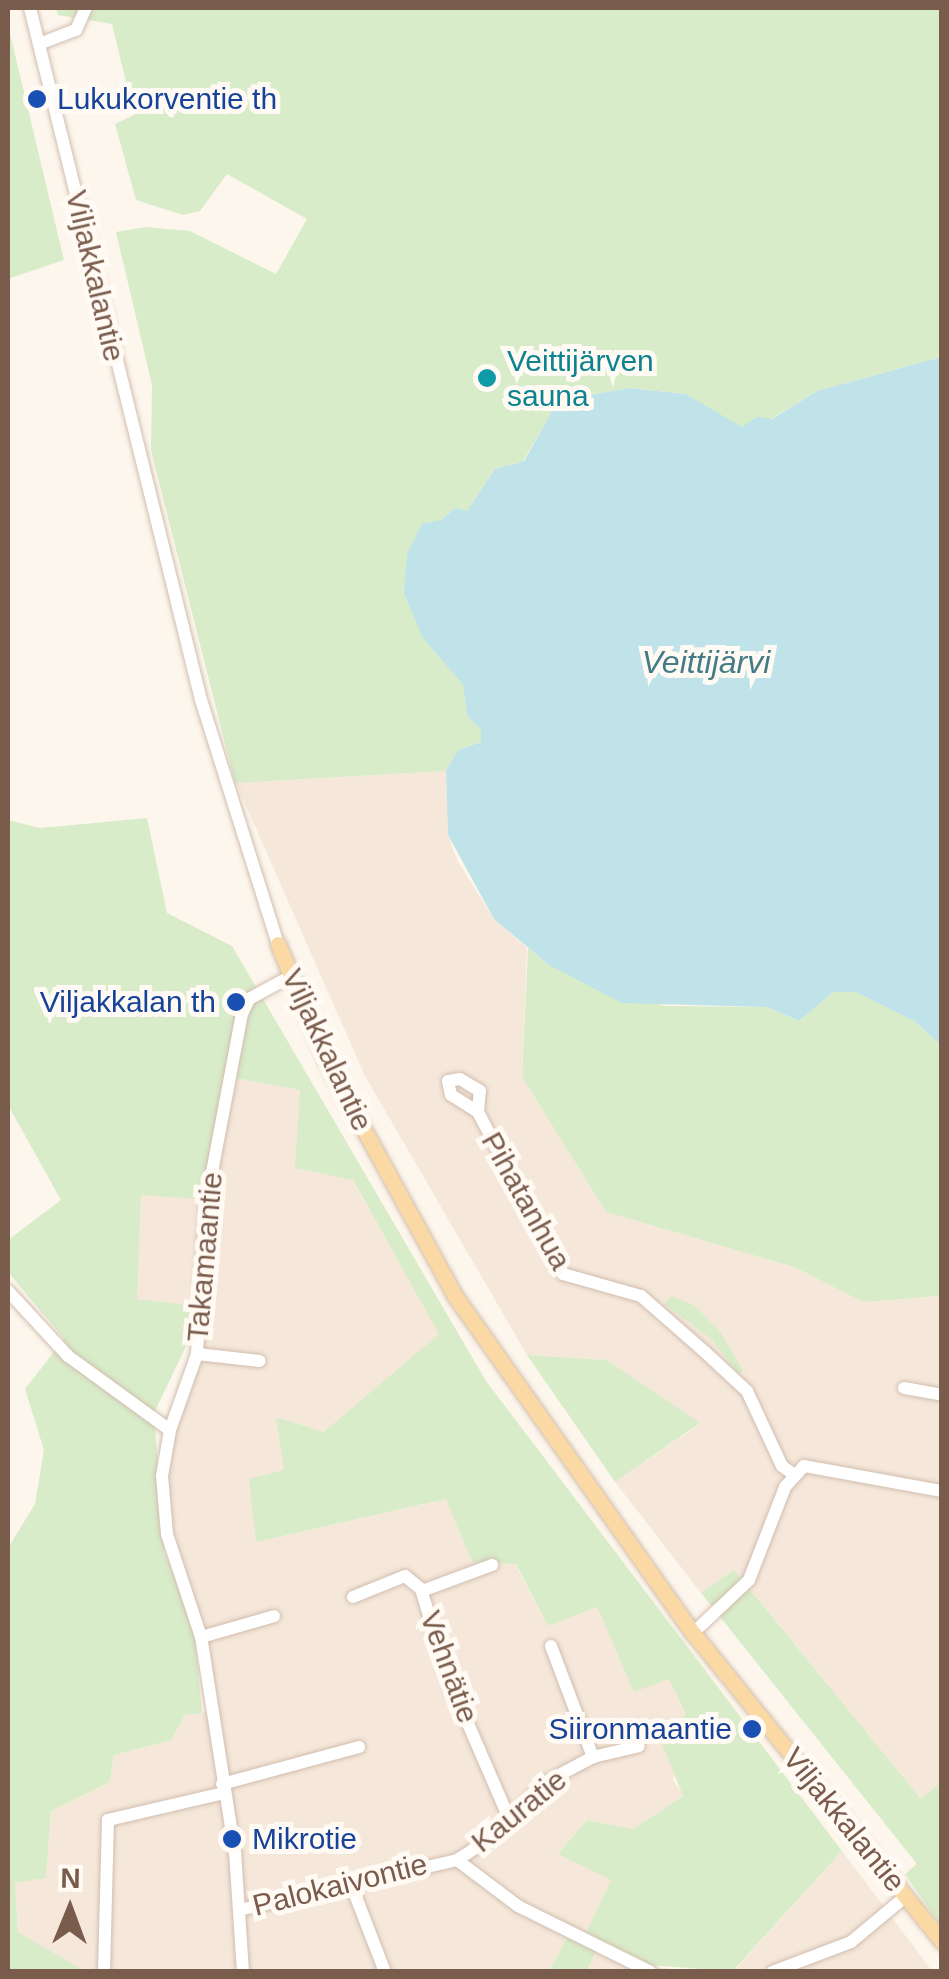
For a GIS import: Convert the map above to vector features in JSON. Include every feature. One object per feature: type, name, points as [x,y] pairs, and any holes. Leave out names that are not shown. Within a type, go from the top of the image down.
[{"type":"main road","name":"Viljakkalantie","points":[[278,944],[337,1082],[455,1296],[694,1632],[942,1942]]},
{"type":"street","name":"Viljakkalantie","points":[[30,8],[201,700],[278,944]]},
{"type":"street","points":[[39,44],[76,30],[86,8]]},
{"type":"street","name":"Takamaantie","points":[[242,1972],[239,1910],[202,1637],[167,1534],[162,1476],[170,1430],[197,1354],[206,1204],[242,1014],[249,999],[291,976]]},
{"type":"street","name":"Pihatanhua","points":[[478,1112],[563,1274],[641,1296],[747,1391],[782,1466],[793,1474]]},
{"type":"street","points":[[8,1292],[68,1356],[170,1430]]},
{"type":"street","points":[[197,1354],[260,1361]]},
{"type":"street","points":[[904,1388],[942,1395]]},
{"type":"street","points":[[694,1632],[749,1580],[793,1474],[823,1466],[942,1491]]},
{"type":"street","points":[[422,1592],[492,1566]]},
{"type":"street","name":"Vehnätie","points":[[353,1596],[404,1576],[422,1592],[448,1675],[508,1816]]},
{"type":"street","points":[[202,1637],[274,1616]]},
{"type":"street","points":[[551,1646],[593,1757]]},
{"type":"street","name":"Kauratie","points":[[457,1860],[489,1839],[546,1782],[593,1757],[640,1746]]},
{"type":"street","points":[[104,1972],[108,1820],[359,1747]]},
{"type":"street","name":"Palokaivontie","points":[[239,1910],[457,1860],[518,1906],[651,1972]]},
{"type":"street","points":[[351,1884],[385,1972]]},
{"type":"street","points":[[773,1971],[851,1942],[906,1896]]},
{"type":"shaded area","points":[[446,771],[448,835],[458,862],[494,919],[527,948],[522,1077],[606,1212],[794,1267],[863,1302],[941,1296],[942,1782],[921,1799],[735,1571],[701,1593],[615,1482],[700,1424],[607,1360],[527,1355],[365,1076],[236,783]]},
{"type":"shaded area","points":[[230,1077],[301,1090],[440,1334],[284,1470],[256,1542],[447,1499],[472,1562],[515,1564],[548,1626],[597,1607],[634,1691],[669,1679],[686,1716],[673,1780],[684,1795],[633,1829],[587,1820],[559,1853],[612,1879],[585,1935],[571,1930],[549,1971],[85,1971],[18,1932],[15,1883],[46,1878],[51,1811],[110,1782],[114,1755],[170,1740],[185,1715],[213,1711],[169,1536],[162,1476],[204,1306],[136,1300],[141,1194]]},
{"type":"shaded area","points":[[842,1851],[932,1971],[733,1972]]},
{"type":"shaded area","points":[[600,1943],[645,1965],[682,1971],[587,1972]]},
{"type":"green space","points":[[56,8],[941,8],[941,357],[817,391],[771,419],[742,428],[686,394],[629,388],[559,401],[523,461],[495,469],[467,511],[455,508],[441,520],[422,637],[463,685],[467,715],[481,729],[481,742],[458,750],[446,771],[235,783],[151,450],[152,385],[116,232],[146,227],[190,231],[276,274],[307,219],[227,174],[200,211],[183,215],[136,200],[115,124],[134,115],[112,24],[58,15]]},
{"type":"green space","points":[[8,25],[64,260],[8,279]]},
{"type":"green space","points":[[147,818],[167,913],[232,946],[486,1381],[842,1851],[733,1971],[645,1965],[600,1943],[587,1971],[549,1971],[571,1930],[585,1935],[611,1880],[558,1854],[587,1820],[633,1829],[683,1796],[658,1734],[686,1715],[669,1679],[634,1692],[597,1607],[548,1626],[516,1564],[472,1562],[446,1499],[256,1542],[249,1479],[284,1470],[276,1417],[324,1432],[439,1334],[353,1180],[295,1168],[300,1090],[230,1077],[211,1200],[141,1195],[137,1299],[205,1307],[154,1413],[164,1552],[193,1618],[202,1713],[185,1715],[171,1740],[114,1755],[110,1782],[51,1811],[46,1878],[15,1883],[18,1932],[85,1971],[8,1971],[8,1548],[35,1504],[44,1450],[25,1389],[64,1339],[8,1272],[8,1240],[61,1200],[8,1105],[8,820],[40,828]]},
{"type":"green space","points":[[528,948],[549,965],[665,1006],[767,1007],[799,1021],[833,992],[856,992],[914,1021],[941,1045],[941,1296],[863,1302],[794,1267],[606,1212],[522,1077]]},
{"type":"green space","points":[[671,1296],[694,1305],[719,1330],[743,1370],[739,1374],[711,1339],[665,1304]]},
{"type":"green space","points":[[527,1355],[607,1360],[700,1423],[615,1482]]},
{"type":"green space","points":[[734,1570],[921,1799],[941,1782],[941,1926],[905,1874],[917,1864],[701,1593]]},
{"type":"water","name":"Veittijärvi","points":[[941,357],[941,1045],[914,1021],[856,992],[833,992],[799,1021],[767,1007],[622,1003],[549,965],[494,919],[448,835],[446,771],[458,750],[481,742],[481,730],[467,715],[463,685],[422,637],[404,593],[407,554],[422,524],[441,520],[455,508],[467,511],[495,469],[524,461],[558,401],[629,388],[686,394],[742,427],[757,417],[772,419],[817,391]]},
{"type":"place","name":"Lukukorventie th","points":[[37,99]]},
{"type":"place","name":"Veittijärven sauna","points":[[487,378]]},
{"type":"place","name":"Viljakkalan th","points":[[236,1002]]},
{"type":"place","name":"Siironmaantie","points":[[752,1729]]},
{"type":"place","name":"Mikrotie","points":[[232,1839]]}]
